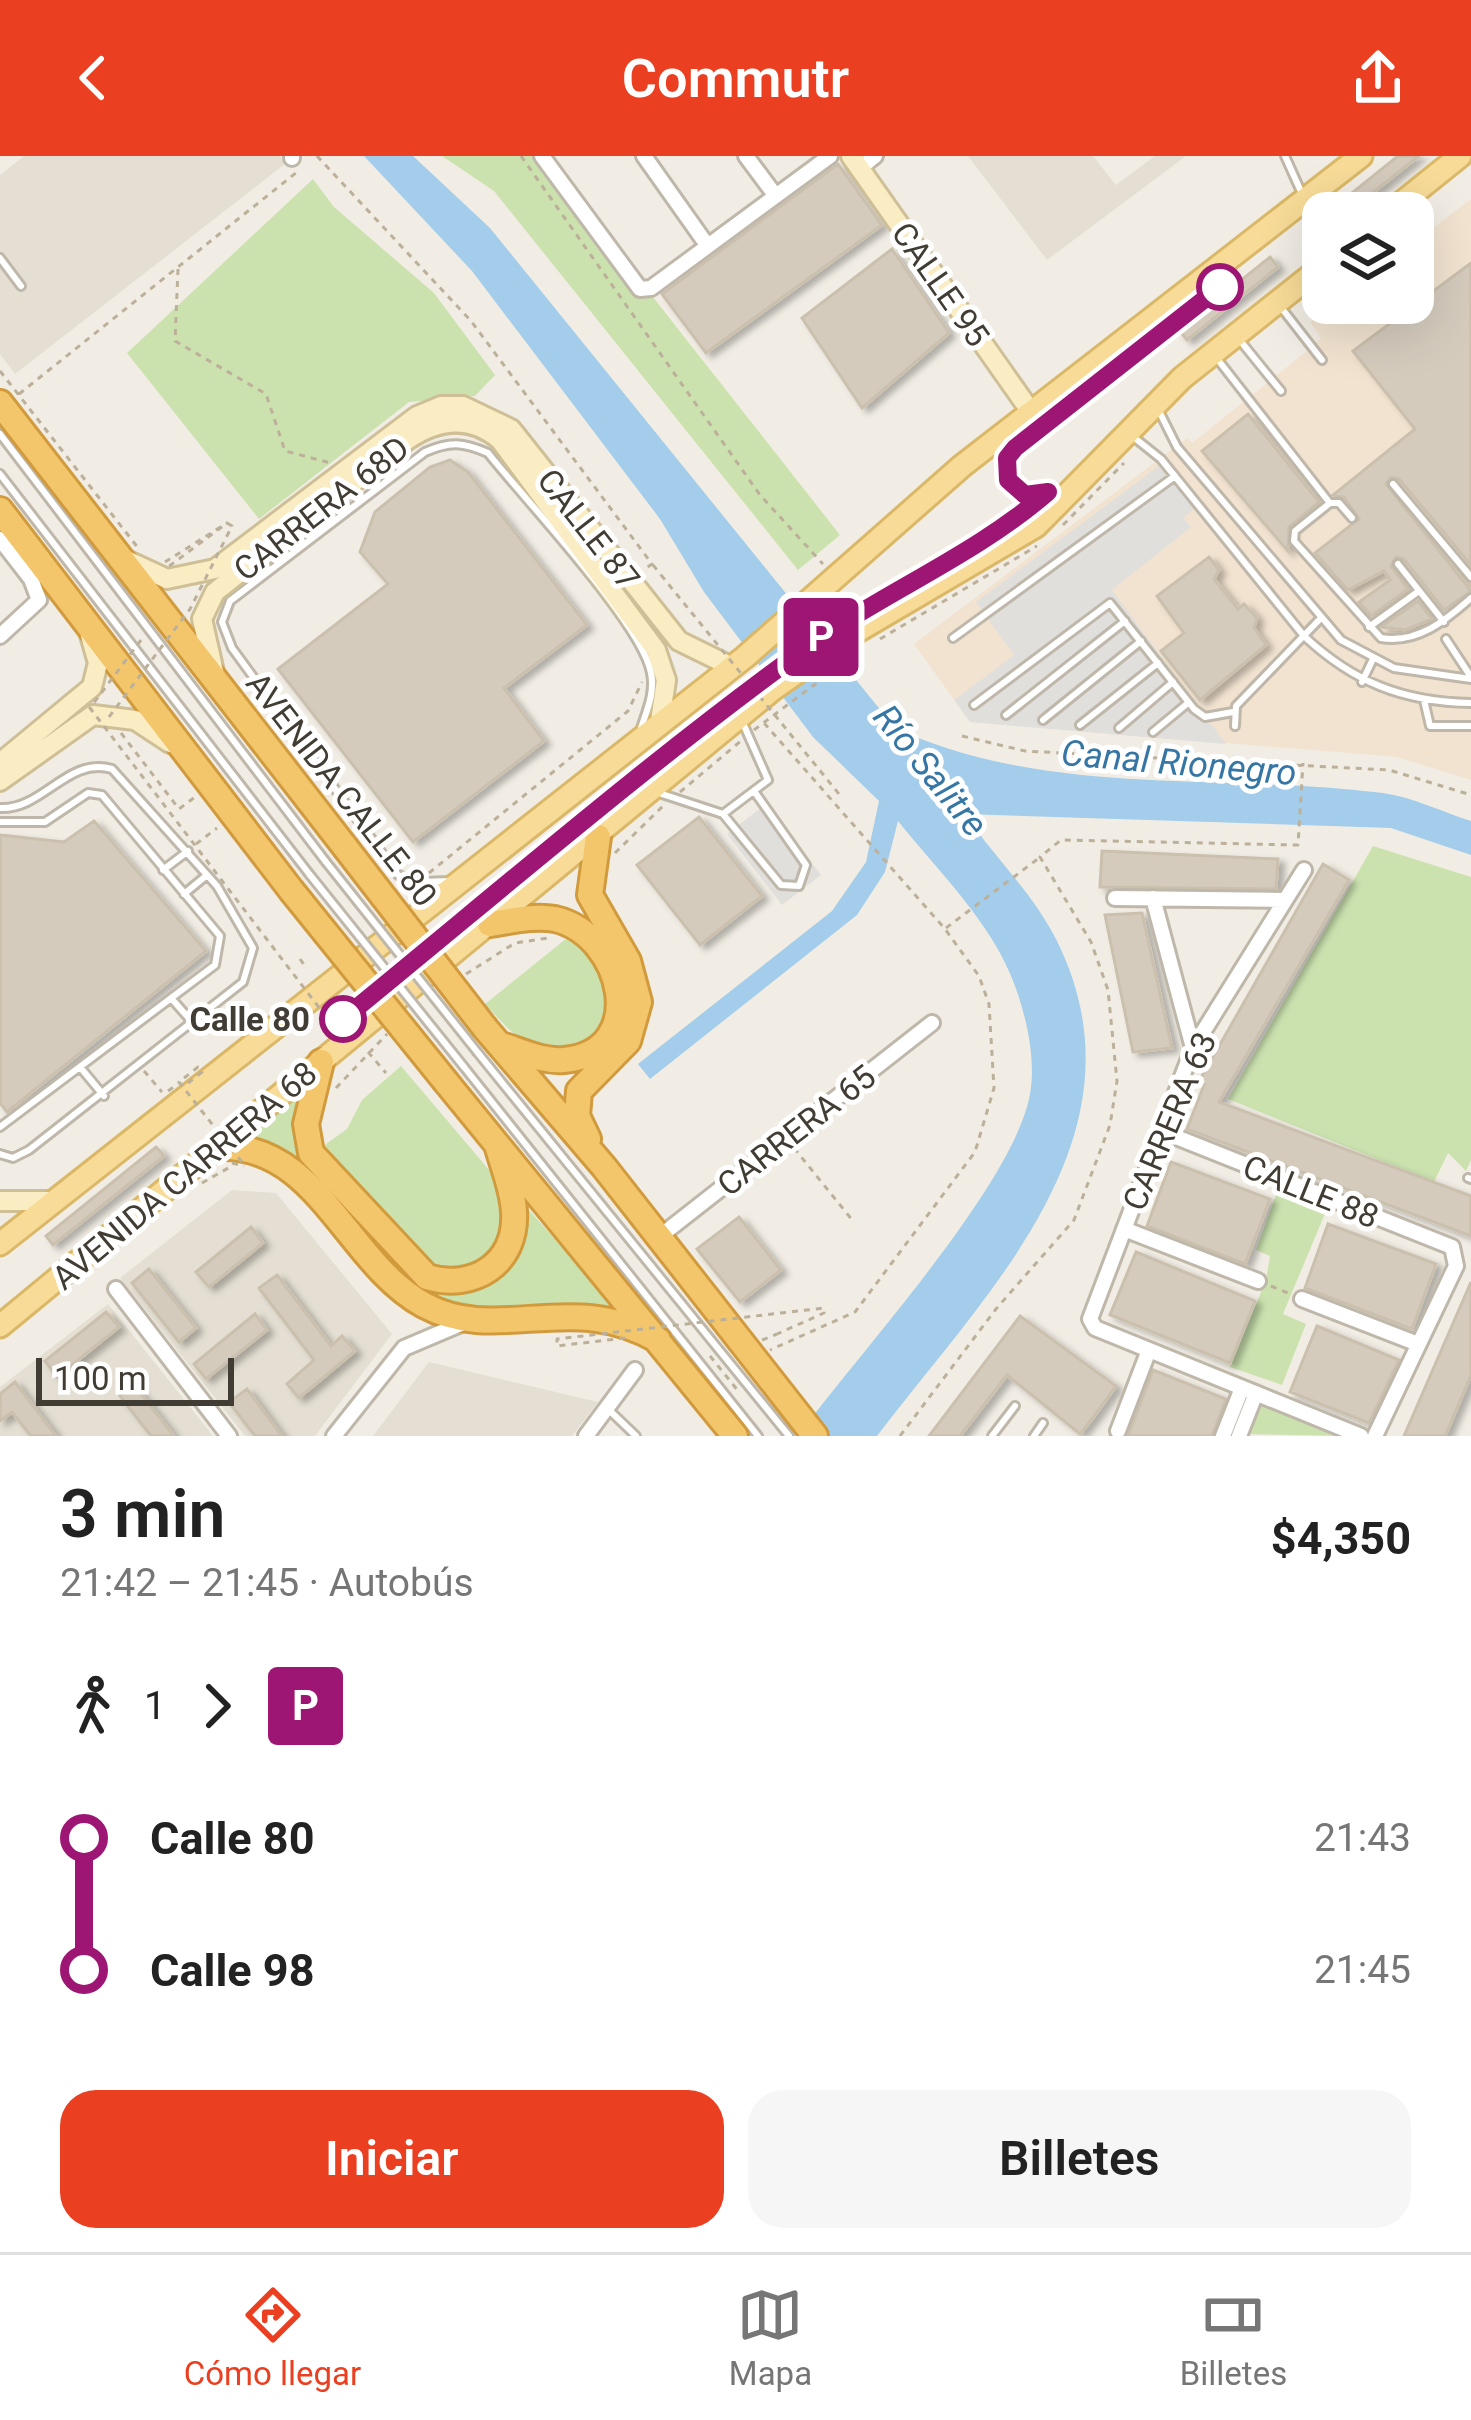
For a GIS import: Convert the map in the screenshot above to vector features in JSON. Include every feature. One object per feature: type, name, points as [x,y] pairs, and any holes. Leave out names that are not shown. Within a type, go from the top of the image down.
[{"type":"highway","name":"AVENIDA CALLE 80","points":[[10,398],[133,556],[336,855],[487,1042],[604,1167],[815,1436]]},
{"type":"highway","points":[[0,510],[210,785],[300,882],[455,1074],[498,1148],[729,1432]]},
{"type":"highway","points":[[598,837],[590,896],[628,961],[639,1002],[628,1041],[610,1063],[584,1081],[577,1098],[581,1127],[604,1167]]},
{"type":"highway","points":[[487,1042],[551,1060],[585,1055],[613,1031],[622,1004],[614,967],[574,926],[540,917],[490,924]]},
{"type":"highway","points":[[321,1062],[306,1124],[311,1153],[427,1277],[469,1281],[497,1264],[507,1249],[514,1210],[498,1148]]},
{"type":"highway","points":[[226,1155],[250,1147],[285,1164],[391,1282],[430,1309],[473,1320],[585,1314],[627,1322],[658,1340]]},
{"type":"main road","name":"AVENIDA CARRERA 68","points":[[1315,192],[1361,156]]},
{"type":"main road","points":[[1415,192],[1460,156]]},
{"type":"main road","name":"AVENIDA CARRERA 68","points":[[0,1244],[738,662],[1031,412],[1302,202]]},
{"type":"main road","name":"AVENIDA CARRERA 68","points":[[0,1325],[226,1155],[321,1062],[850,636],[1013,544],[1060,506],[1158,402],[1302,283]]},
{"type":"street","points":[[542,156],[640,289],[650,288],[830,156]]},
{"type":"street","points":[[644,156],[707,244]]},
{"type":"street","points":[[746,156],[775,195]]},
{"type":"street","name":"CALLE 95","points":[[862,160],[1031,412]]},
{"type":"street","name":"CARRERA 68D","points":[[133,556],[167,579],[202,574],[228,561],[417,416],[441,406]]},
{"type":"street","name":"CALLE 87","points":[[441,406],[474,408],[511,428],[680,641],[738,662]]},
{"type":"street","name":"CARRERA 68D","points":[[221,687],[203,638],[202,619],[215,592],[407,440],[437,423],[458,422]]},
{"type":"street","name":"CALLE 87","points":[[458,422],[478,426],[500,440],[643,628],[666,680],[660,722]]},
{"type":"street","points":[[0,539],[31,579],[38,605],[0,635]]},
{"type":"street","points":[[0,781],[53,730],[96,678],[97,655],[83,613]]},
{"type":"street","points":[[0,763],[53,730],[93,715],[119,716],[148,727],[187,755]]},
{"type":"street","name":"CARRERA 63","points":[[1149,1350],[1095,1328],[1090,1319],[1193,1048],[1304,870]]},
{"type":"street","points":[[1115,898],[1285,900]]},
{"type":"street","points":[[1153,898],[1193,1048]]},
{"type":"street","name":"CARRERA 65","points":[[659,1237],[932,1023]]},
{"type":"street","name":"CALLE 88","points":[[1161,1131],[1452,1247],[1457,1255],[1418,1344]]},
{"type":"street","points":[[0,1201],[56,1201]]},
{"type":"street","points":[[1124,1228],[1258,1281]]},
{"type":"street","points":[[116,1289],[229,1436]]},
{"type":"street","points":[[1302,1299],[1418,1344],[1375,1436]]},
{"type":"street","points":[[334,1436],[378,1377],[415,1340],[473,1320]]},
{"type":"street","points":[[1118,1431],[1149,1350],[1361,1436]]},
{"type":"street","points":[[586,1436],[635,1370]]},
{"type":"street","points":[[1223,1436],[1249,1390]]},
{"type":"street","points":[[1239,1436],[1249,1390]]},
{"type":"lane","points":[[1285,156],[1302,193]]},
{"type":"lane","points":[[0,258],[21,286]]},
{"type":"lane","points":[[1276,303],[1322,360]]},
{"type":"lane","points":[[1236,335],[1282,391]]},
{"type":"lane","points":[[1213,353],[1330,503]]},
{"type":"lane","points":[[1158,402],[1177,447],[1319,620],[1372,661],[1471,678]]},
{"type":"lane","points":[[0,434],[336,855]]},
{"type":"lane","points":[[1128,434],[1144,442],[1175,476],[1304,636],[1362,682],[1424,700],[1471,703]]},
{"type":"lane","points":[[461,880],[419,881],[398,875],[232,648],[223,622],[230,601],[425,452],[458,442],[488,453],[632,633],[651,670],[653,688],[636,740]]},
{"type":"lane","points":[[0,473],[300,882]]},
{"type":"lane","points":[[952,638],[1175,476]]},
{"type":"lane","points":[[1393,484],[1471,577]]},
{"type":"lane","points":[[1352,518],[1339,503],[1330,503],[1295,531],[1294,541],[1367,628],[1398,641],[1440,624],[1471,598]]},
{"type":"lane","points":[[1398,565],[1440,624]]},
{"type":"lane","points":[[1367,628],[1420,591]]},
{"type":"lane","points":[[974,705],[1106,603],[1188,703],[1205,717],[1233,712],[1319,620]]},
{"type":"lane","points":[[1006,715],[1125,621]]},
{"type":"lane","points":[[1445,639],[1471,678]]},
{"type":"lane","points":[[1042,720],[1141,641]]},
{"type":"lane","points":[[1362,682],[1372,661]]},
{"type":"lane","points":[[1080,725],[1158,663]]},
{"type":"lane","points":[[1119,728],[1173,682]]},
{"type":"lane","points":[[1424,700],[1430,726],[1471,726]]},
{"type":"lane","points":[[1153,732],[1188,703]]},
{"type":"lane","points":[[1233,712],[1235,726]]},
{"type":"lane","points":[[725,818],[768,780],[751,720]]},
{"type":"lane","points":[[0,808],[24,805],[83,768],[101,766],[121,774],[207,874],[250,935],[251,966],[243,982],[104,1096],[29,1150],[13,1158],[0,1154]]},
{"type":"lane","points":[[652,791],[725,818],[782,885],[799,886],[806,865],[754,791]]},
{"type":"lane","points":[[0,822],[34,825],[95,793],[220,936],[222,946],[215,965],[0,1127]]},
{"type":"lane","points":[[24,805],[34,825]]},
{"type":"lane","points":[[163,870],[188,851]]},
{"type":"lane","points":[[184,894],[207,874]]},
{"type":"lane","points":[[171,998],[194,1024]]},
{"type":"lane","points":[[487,1042],[789,1436]]},
{"type":"lane","points":[[80,1067],[104,1096]]},
{"type":"lane","points":[[455,1074],[758,1436]]},
{"type":"lane","points":[[992,1436],[1015,1406]]},
{"type":"lane","points":[[607,1408],[636,1436]]},
{"type":"lane","points":[[1034,1436],[1043,1423]]},
{"type":"path","points":[[316,156],[471,321],[652,564],[839,794],[831,802]]},
{"type":"path","points":[[521,156],[760,495],[827,569]]},
{"type":"path","points":[[10,398],[299,170],[292,157]]},
{"type":"path","points":[[178,267],[175,341],[266,394],[285,451],[350,468]]},
{"type":"path","points":[[0,370],[10,398],[133,556]]},
{"type":"path","points":[[227,523],[168,567],[164,562],[196,540],[227,523]]},
{"type":"path","points":[[210,785],[179,809],[109,717],[190,609],[232,526],[227,523]]},
{"type":"path","points":[[642,572],[652,564]]},
{"type":"path","points":[[141,640],[90,707],[327,1018]]},
{"type":"path","points":[[777,698],[846,661]]},
{"type":"path","points":[[419,881],[628,711],[639,682]]},
{"type":"path","points":[[751,720],[902,880],[979,976],[989,1004],[994,1088],[988,1121],[975,1152],[855,1312],[764,1352]]},
{"type":"path","points":[[962,736],[1024,751],[1389,770],[1471,795]]},
{"type":"path","points":[[945,929],[1061,840],[1298,845],[1303,763]]},
{"type":"path","points":[[188,851],[218,826]]},
{"type":"path","points":[[900,1436],[996,1309],[1073,1220],[1110,1125],[1117,1081],[1108,990],[1091,942],[1040,857]]},
{"type":"path","points":[[300,958],[305,966]]},
{"type":"path","points":[[368,1052],[386,1073]]},
{"type":"path","points":[[167,1091],[198,1067],[202,1072],[188,1083]]},
{"type":"path","points":[[179,1082],[245,1166],[226,1155]]},
{"type":"path","points":[[786,1138],[854,1221]]},
{"type":"path","points":[[193,1190],[224,1169],[256,1167]]},
{"type":"path","points":[[1258,1281],[1302,1299]]},
{"type":"path","points":[[625,1338],[557,1346],[557,1339],[824,1308],[824,1313],[758,1342]]},
{"type":"path","points":[[710,1356],[739,1392]]},
{"type":"shaded area","points":[[24,156],[280,156],[285,164],[15,374],[0,354],[0,175]]},
{"type":"shaded area","points":[[968,156],[1093,156],[1116,185],[1155,156],[1186,156],[1047,260]]},
{"type":"shaded area","points":[[1471,199],[1471,780],[1397,757],[970,722],[914,644],[1187,438],[1192,443],[1312,347],[1321,338],[1311,324],[1434,324],[1434,227]]},
{"type":"shaded area","points":[[1159,466],[1194,509],[1183,518],[1191,527],[1112,590],[1226,744],[970,722],[954,700],[1014,655],[976,602]]},
{"type":"shaded area","points":[[766,804],[821,875],[782,905],[727,834]]},
{"type":"shaded area","points":[[232,1190],[276,1193],[392,1334],[315,1436],[245,1436],[120,1278]]},
{"type":"shaded area","points":[[108,1304],[213,1436],[0,1436],[0,1387]]},
{"type":"shaded area","points":[[429,1362],[598,1402],[572,1436],[373,1436]]},
{"type":"green space","points":[[442,156],[542,156],[840,535],[798,570],[494,191]]},
{"type":"green space","points":[[313,179],[334,207],[434,293],[495,375],[475,396],[409,402],[259,519],[127,353]]},
{"type":"green space","points":[[1373,846],[1471,877],[1471,1160],[1466,1171],[1448,1153],[1434,1182],[1228,1099]]},
{"type":"green space","points":[[567,938],[595,956],[612,1008],[592,1042],[556,1048],[531,1044],[485,1004]]},
{"type":"green space","points":[[401,1066],[501,1184],[507,1201],[501,1249],[464,1275],[422,1265],[319,1149],[347,1129],[362,1100]]},
{"type":"green space","points":[[309,1082],[301,1139],[451,1292],[469,1290],[494,1275],[508,1249],[521,1201],[617,1309],[477,1313],[434,1302],[406,1285],[301,1165],[245,1134]]},
{"type":"green space","points":[[1277,1192],[1326,1211],[1283,1314],[1306,1324],[1282,1385],[1230,1367],[1266,1280],[1270,1256],[1256,1250]]},
{"type":"green space","points":[[1258,1402],[1262,1405],[1346,1436],[1246,1434]]},
{"type":"water","name":"Río Salitre","points":[[364,156],[413,156],[490,228],[895,728],[1014,765],[1136,779],[1383,793],[1471,821],[1471,855],[1391,828],[965,814],[1056,939],[1081,1010],[1085,1079],[1071,1144],[1044,1206],[1008,1266],[877,1436],[798,1436],[965,1221],[1018,1132],[1030,1094],[1032,1067],[1015,986],[979,920],[898,821],[885,872],[857,915],[650,1079],[638,1064],[832,911],[866,862],[879,801],[813,737],[704,592],[660,519],[472,271]]},
{"type":"building","points":[[1398,156],[1419,156],[1374,192],[1353,192]]},
{"type":"building","points":[[838,164],[882,225],[706,353],[662,294]]},
{"type":"building","points":[[892,249],[949,333],[862,408],[802,318]]},
{"type":"building","points":[[1270,257],[1278,267],[1187,340],[1179,330]]},
{"type":"building","points":[[1471,263],[1471,565],[1399,479],[1391,477],[1386,484],[1471,591],[1444,610],[1404,559],[1396,557],[1391,566],[1408,589],[1371,616],[1359,602],[1390,580],[1384,571],[1348,590],[1315,553],[1359,519],[1344,497],[1333,495],[1415,429],[1353,351],[1389,324],[1434,324],[1434,291]]},
{"type":"building","points":[[1248,414],[1319,502],[1289,527],[1288,551],[1202,451]]},
{"type":"building","points":[[450,460],[468,472],[587,625],[504,688],[544,741],[413,842],[278,669],[388,584],[360,552],[375,512],[430,467]]},
{"type":"building","points":[[1209,557],[1219,570],[1214,579],[1238,609],[1244,604],[1257,618],[1254,628],[1266,645],[1200,700],[1161,651],[1184,633],[1157,596]]},
{"type":"building","points":[[1418,601],[1432,619],[1405,630],[1381,627]]},
{"type":"building","points":[[699,817],[762,896],[700,945],[637,865]]},
{"type":"building","points":[[94,821],[206,951],[7,1112],[0,1103],[0,835],[64,842]]},
{"type":"building","points":[[1102,851],[1278,859],[1276,889],[1100,887]]},
{"type":"building","points":[[1323,864],[1349,880],[1219,1102],[1471,1196],[1471,1236],[1187,1129],[1204,1085],[1198,1083]]},
{"type":"building","points":[[1142,913],[1172,1048],[1133,1052],[1105,915]]},
{"type":"building","points":[[156,1147],[164,1156],[53,1245],[46,1236]]},
{"type":"building","points":[[1171,1162],[1270,1199],[1245,1264],[1147,1226]]},
{"type":"building","points":[[739,1217],[781,1270],[740,1302],[697,1249]]},
{"type":"building","points":[[1328,1224],[1436,1264],[1412,1329],[1305,1288]]},
{"type":"building","points":[[251,1227],[263,1243],[209,1287],[196,1272]]},
{"type":"building","points":[[1136,1252],[1255,1301],[1230,1363],[1110,1315]]},
{"type":"building","points":[[149,1269],[196,1328],[179,1342],[132,1283]]},
{"type":"building","points":[[277,1275],[331,1346],[342,1336],[355,1351],[299,1398],[287,1384],[314,1360],[259,1288]]},
{"type":"building","points":[[1471,1282],[1471,1375],[1445,1436],[1404,1436]]},
{"type":"building","points":[[106,1312],[119,1327],[57,1377],[45,1361]]},
{"type":"building","points":[[255,1314],[267,1330],[206,1379],[194,1364]]},
{"type":"building","points":[[1020,1316],[1116,1386],[1092,1419],[1080,1434],[1007,1375],[960,1436],[929,1436]]},
{"type":"building","points":[[1317,1326],[1399,1360],[1369,1423],[1290,1392]]},
{"type":"building","points":[[1153,1370],[1226,1399],[1212,1436],[1128,1436]]},
{"type":"building","points":[[15,1382],[56,1436],[31,1436],[12,1412],[0,1421],[0,1394]]},
{"type":"building","points":[[134,1385],[174,1436],[151,1436],[120,1396]]},
{"type":"building","points":[[247,1389],[282,1436],[255,1436],[229,1402]]},
{"type":"bus line","name":"P","points":[[343,1019],[763,680],[839,624],[934,572],[1032,506],[1048,492],[1037,496],[1015,490],[1005,469],[1015,448],[1220,287]]},
{"type":"place","name":"Calle 80","points":[[343,1019]]},
{"type":"water label","name":"Canal Rionegro","points":[[1179,762]]}]
